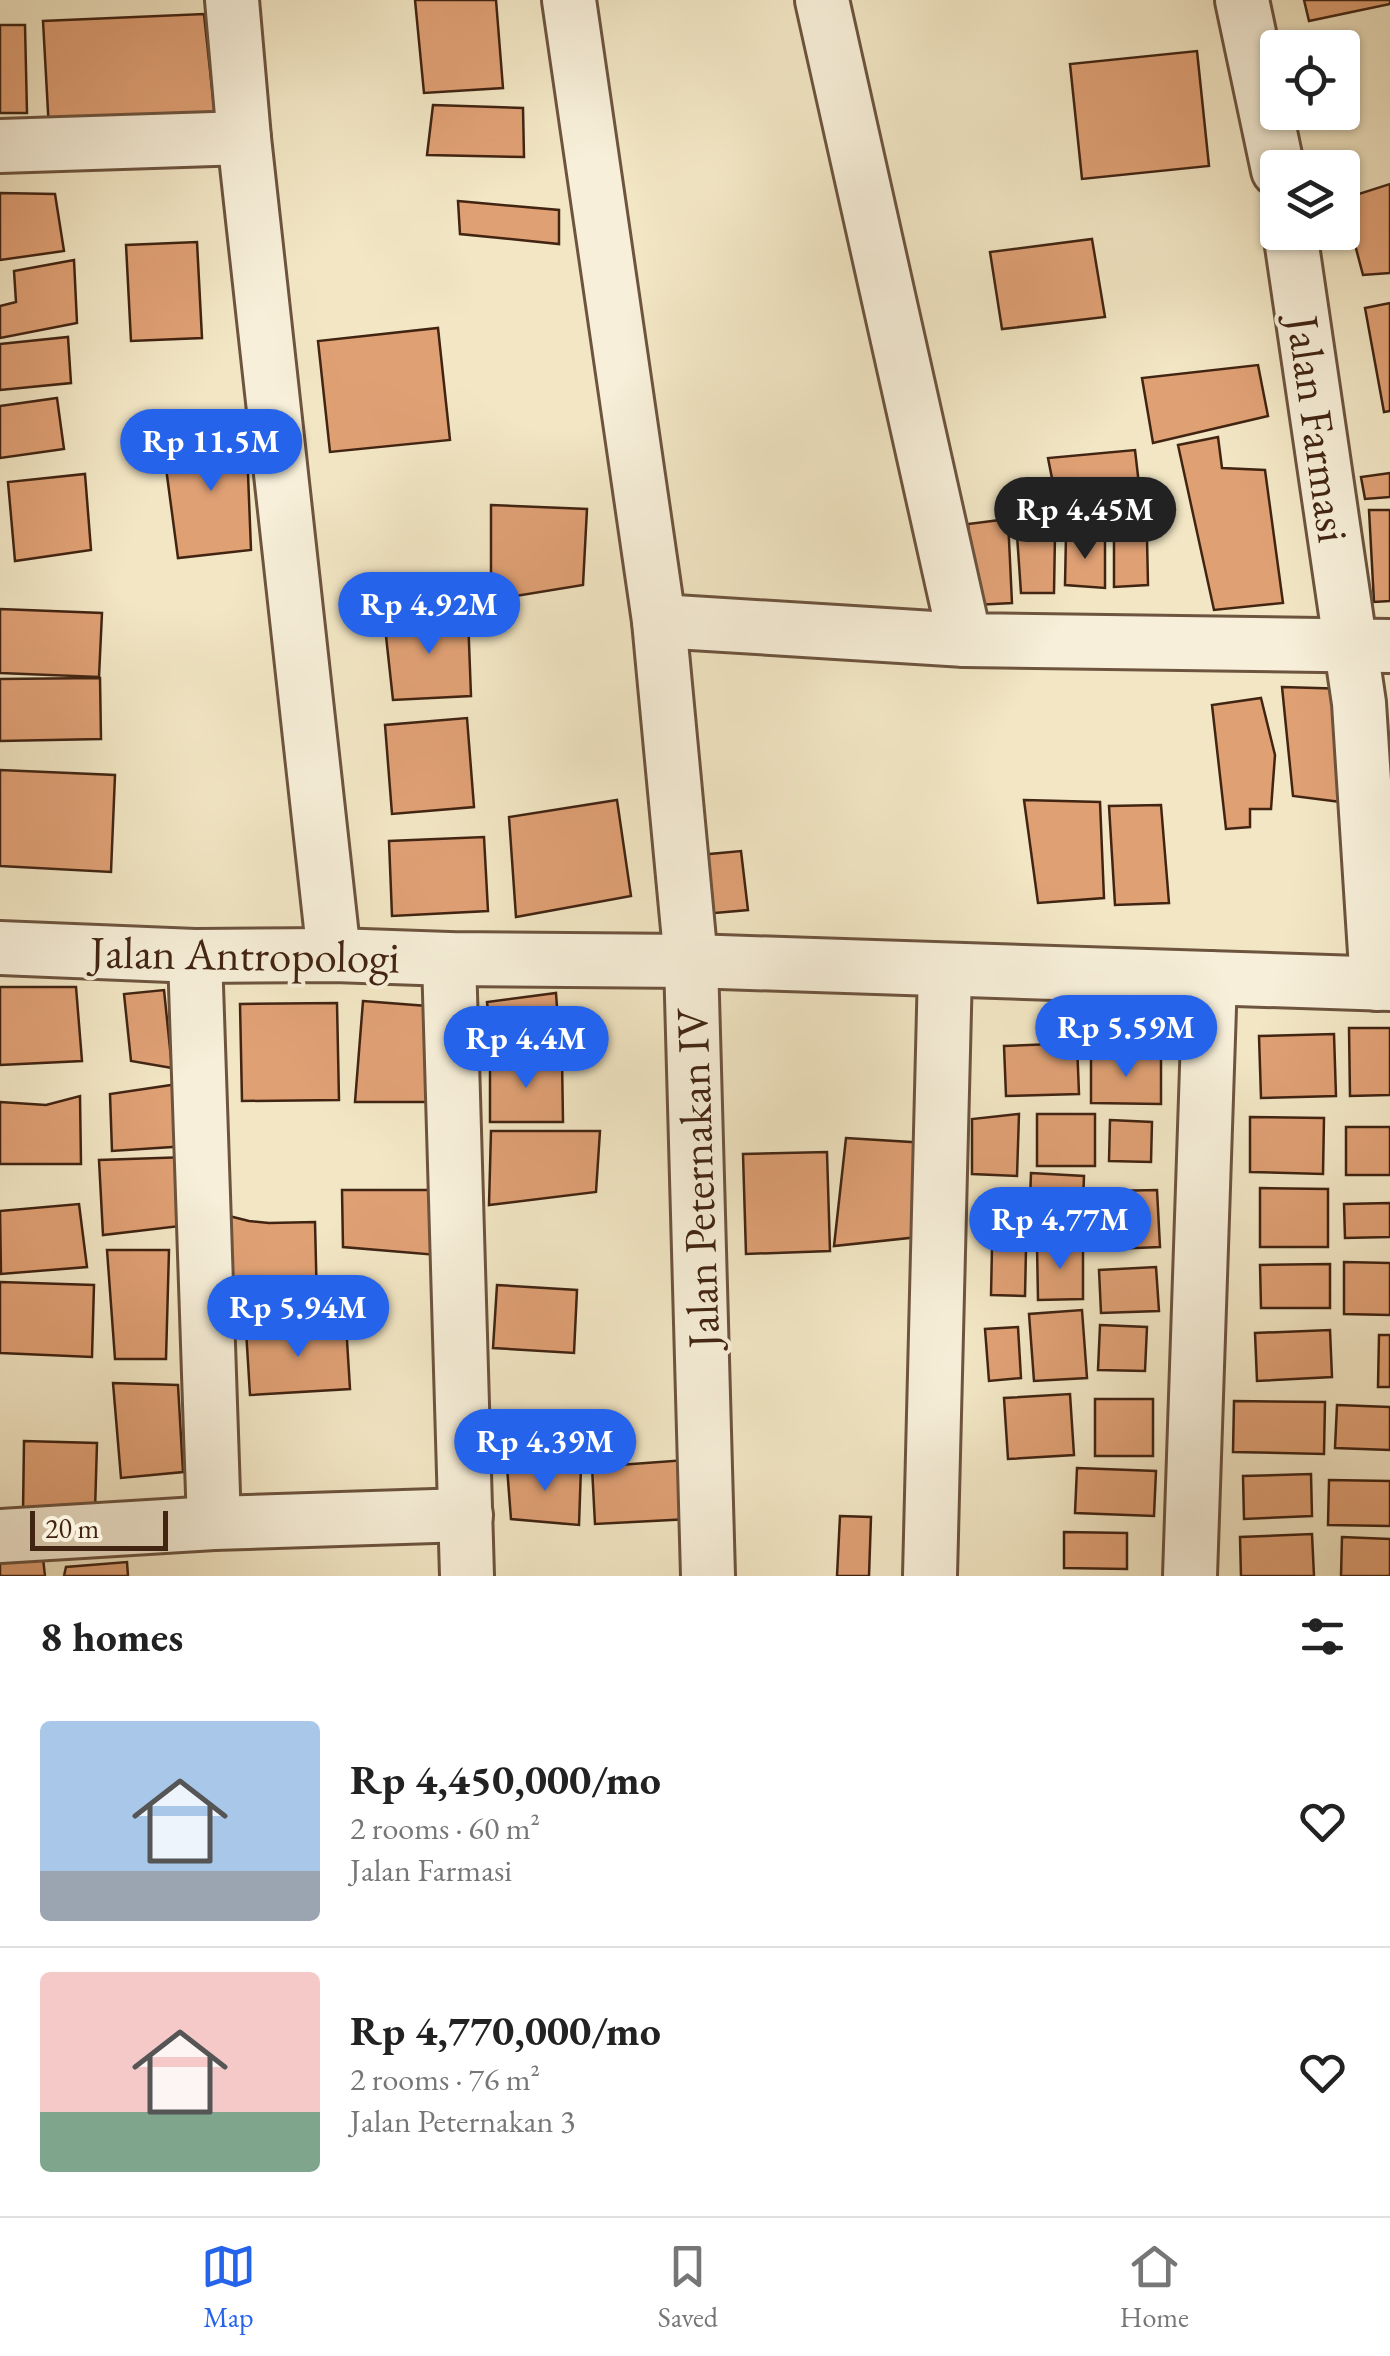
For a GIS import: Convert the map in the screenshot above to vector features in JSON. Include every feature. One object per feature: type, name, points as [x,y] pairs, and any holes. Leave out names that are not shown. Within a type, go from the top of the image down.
[{"type":"street","points":[[232,0],[334,955]]},
{"type":"street","name":"Jalan Peternakan IV","points":[[570,0],[659,621],[691,961],[708,1576]]},
{"type":"street","points":[[822,0],[966,640]]},
{"type":"street","points":[[1242,0],[1274,150]]},
{"type":"street","points":[[0,146],[244,138]]},
{"type":"street","name":"Jalan Farmasi","points":[[1294,250],[1371,646],[1359,703],[1384,984]]},
{"type":"street","points":[[659,621],[966,640],[1371,646]]},
{"type":"street","name":"Jalan Antropologi","points":[[0,948],[195,956],[691,961],[1384,984]]},
{"type":"street","points":[[195,956],[214,1523]]},
{"type":"street","points":[[450,959],[467,1576]]},
{"type":"street","points":[[930,1576],[946,970]]},
{"type":"street","points":[[1190,1576],[1210,978]]},
{"type":"street","points":[[0,1536],[214,1523],[466,1516]]},
{"type":"building","points":[[415,0],[496,0],[503,88],[424,93]]},
{"type":"building","points":[[1304,0],[1390,0],[1390,4],[1309,21]]},
{"type":"building","points":[[204,14],[216,126],[49,130],[43,21]]},
{"type":"building","points":[[0,25],[25,25],[27,113],[0,113]]},
{"type":"building","points":[[1197,51],[1209,166],[1082,179],[1070,64]]},
{"type":"building","points":[[433,105],[523,108],[524,157],[427,155]]},
{"type":"building","points":[[1390,184],[1390,273],[1363,275],[1356,250],[1360,250],[1360,194]]},
{"type":"building","points":[[0,193],[55,194],[64,251],[0,260]]},
{"type":"building","points":[[458,201],[559,210],[559,244],[460,234]]},
{"type":"building","points":[[1092,239],[1105,317],[1002,329],[990,252]]},
{"type":"building","points":[[197,242],[202,338],[131,341],[126,245]]},
{"type":"building","points":[[74,260],[77,323],[0,338],[0,306],[16,302],[14,271]]},
{"type":"building","points":[[1390,303],[1390,411],[1384,412],[1365,308]]},
{"type":"building","points":[[438,328],[450,440],[330,452],[318,341]]},
{"type":"building","points":[[68,337],[71,383],[0,390],[0,344]]},
{"type":"building","points":[[1258,365],[1268,416],[1153,443],[1142,378]]},
{"type":"building","points":[[57,398],[64,449],[0,458],[0,406]]},
{"type":"building","points":[[246,423],[251,550],[178,558],[164,453]]},
{"type":"building","points":[[1218,437],[1222,468],[1265,470],[1283,603],[1214,610],[1178,445]]},
{"type":"building","points":[[1135,450],[1144,528],[1061,524],[1048,458]]},
{"type":"building","points":[[1390,473],[1390,497],[1365,499],[1361,477]]},
{"type":"building","points":[[85,474],[91,550],[15,561],[8,482]]},
{"type":"building","points":[[491,505],[587,509],[583,585],[491,600]]},
{"type":"building","points":[[1369,510],[1390,510],[1390,601],[1374,602]]},
{"type":"building","points":[[1008,519],[1012,603],[975,605],[968,524]]},
{"type":"building","points":[[1055,534],[1054,593],[1021,593],[1017,535]]},
{"type":"building","points":[[1066,535],[1105,539],[1105,588],[1065,585]]},
{"type":"building","points":[[1147,538],[1148,585],[1114,587],[1114,539]]},
{"type":"building","points":[[0,609],[102,613],[99,677],[0,673]]},
{"type":"building","points":[[468,617],[471,696],[393,700],[384,618]]},
{"type":"building","points":[[100,678],[101,739],[0,741],[0,679]]},
{"type":"building","points":[[1282,687],[1349,689],[1349,803],[1293,796]]},
{"type":"building","points":[[1261,698],[1275,755],[1271,809],[1250,809],[1250,827],[1226,829],[1212,705]]},
{"type":"building","points":[[467,718],[474,807],[392,814],[385,725]]},
{"type":"building","points":[[0,770],[115,775],[111,872],[0,866]]},
{"type":"building","points":[[617,800],[631,896],[516,917],[509,817]]},
{"type":"building","points":[[1024,800],[1100,802],[1104,898],[1038,903]]},
{"type":"building","points":[[1161,805],[1169,903],[1115,905],[1109,806]]},
{"type":"building","points":[[484,837],[488,911],[392,916],[389,841]]},
{"type":"building","points":[[741,851],[748,910],[704,914],[699,855]]},
{"type":"building","points":[[0,987],[76,987],[82,1061],[0,1065]]},
{"type":"building","points":[[164,990],[172,1068],[131,1061],[124,994]]},
{"type":"building","points":[[556,993],[560,1051],[493,1054],[487,1002]]},
{"type":"building","points":[[363,1001],[427,1006],[432,1102],[355,1102]]},
{"type":"building","points":[[337,1003],[339,1100],[242,1101],[240,1004]]},
{"type":"building","points":[[1349,1028],[1390,1028],[1390,1095],[1350,1096]]},
{"type":"building","points":[[1334,1034],[1336,1096],[1261,1098],[1259,1036]]},
{"type":"building","points":[[1077,1043],[1079,1094],[1006,1096],[1004,1046]]},
{"type":"building","points":[[1091,1056],[1161,1056],[1161,1104],[1091,1103]]},
{"type":"building","points":[[562,1058],[563,1122],[490,1122],[490,1060]]},
{"type":"building","points":[[178,1084],[187,1146],[112,1151],[110,1094]]},
{"type":"building","points":[[80,1096],[81,1164],[0,1164],[0,1102],[46,1105]]},
{"type":"building","points":[[1019,1114],[1017,1176],[972,1174],[972,1119]]},
{"type":"building","points":[[1037,1114],[1095,1114],[1095,1166],[1037,1166]]},
{"type":"building","points":[[1250,1117],[1324,1118],[1323,1174],[1250,1172]]},
{"type":"building","points":[[1110,1120],[1152,1122],[1151,1162],[1109,1161]]},
{"type":"building","points":[[1346,1127],[1390,1127],[1390,1175],[1346,1175]]},
{"type":"building","points":[[491,1131],[600,1131],[596,1192],[489,1205]]},
{"type":"building","points":[[846,1138],[927,1143],[918,1237],[834,1246]]},
{"type":"building","points":[[827,1152],[830,1251],[746,1254],[743,1154]]},
{"type":"building","points":[[188,1157],[189,1225],[103,1235],[99,1160]]},
{"type":"building","points":[[1031,1173],[1084,1176],[1082,1229],[1029,1227]]},
{"type":"building","points":[[1260,1188],[1328,1189],[1328,1247],[1260,1247]]},
{"type":"building","points":[[342,1190],[449,1190],[449,1256],[343,1247]]},
{"type":"building","points":[[1157,1190],[1160,1247],[1110,1249],[1109,1191]]},
{"type":"building","points":[[1390,1203],[1390,1237],[1345,1238],[1344,1204]]},
{"type":"building","points":[[79,1204],[87,1267],[1,1274],[0,1211]]},
{"type":"building","points":[[229,1216],[269,1223],[315,1222],[317,1305],[231,1306]]},
{"type":"building","points":[[1083,1244],[1083,1299],[1038,1300],[1037,1245]]},
{"type":"building","points":[[992,1248],[1026,1249],[1025,1296],[991,1295]]},
{"type":"building","points":[[107,1250],[169,1250],[166,1359],[115,1359]]},
{"type":"building","points":[[1344,1262],[1390,1263],[1390,1315],[1344,1314]]},
{"type":"building","points":[[1330,1264],[1330,1308],[1261,1308],[1260,1265]]},
{"type":"building","points":[[1156,1267],[1159,1311],[1101,1313],[1099,1270]]},
{"type":"building","points":[[0,1282],[94,1285],[92,1357],[0,1353]]},
{"type":"building","points":[[497,1285],[577,1290],[574,1353],[493,1348]]},
{"type":"building","points":[[1082,1310],[1087,1378],[1034,1381],[1029,1314]]},
{"type":"building","points":[[346,1324],[350,1389],[250,1395],[246,1330]]},
{"type":"building","points":[[1100,1325],[1147,1327],[1145,1371],[1098,1370]]},
{"type":"building","points":[[1018,1327],[1021,1378],[989,1381],[985,1329]]},
{"type":"building","points":[[1330,1330],[1332,1377],[1257,1381],[1255,1333]]},
{"type":"building","points":[[1379,1335],[1390,1335],[1390,1387],[1378,1387]]},
{"type":"building","points":[[113,1383],[178,1385],[183,1472],[121,1478]]},
{"type":"building","points":[[1070,1394],[1074,1455],[1008,1459],[1004,1398]]},
{"type":"building","points":[[1095,1399],[1153,1399],[1153,1456],[1095,1456]]},
{"type":"building","points":[[1234,1401],[1325,1402],[1324,1454],[1233,1452]]},
{"type":"building","points":[[1337,1405],[1390,1407],[1390,1450],[1335,1448]]},
{"type":"building","points":[[24,1441],[97,1443],[95,1511],[23,1513]]},
{"type":"building","points":[[686,1460],[690,1519],[595,1524],[592,1467]]},
{"type":"building","points":[[507,1467],[581,1467],[579,1525],[511,1519]]},
{"type":"building","points":[[1077,1468],[1156,1471],[1154,1516],[1075,1513]]},
{"type":"building","points":[[1311,1474],[1312,1516],[1244,1519],[1243,1476]]},
{"type":"building","points":[[1329,1480],[1390,1481],[1390,1526],[1328,1525]]},
{"type":"building","points":[[840,1516],[871,1517],[869,1576],[837,1576]]},
{"type":"building","points":[[1064,1532],[1127,1533],[1127,1569],[1064,1568]]},
{"type":"building","points":[[1312,1534],[1314,1576],[1241,1576],[1240,1537]]},
{"type":"building","points":[[1342,1537],[1390,1539],[1390,1576],[1341,1576]]},
{"type":"building","points":[[0,1558],[43,1558],[45,1576],[0,1576]]},
{"type":"building","points":[[127,1562],[128,1576],[64,1576],[66,1567]]}]
